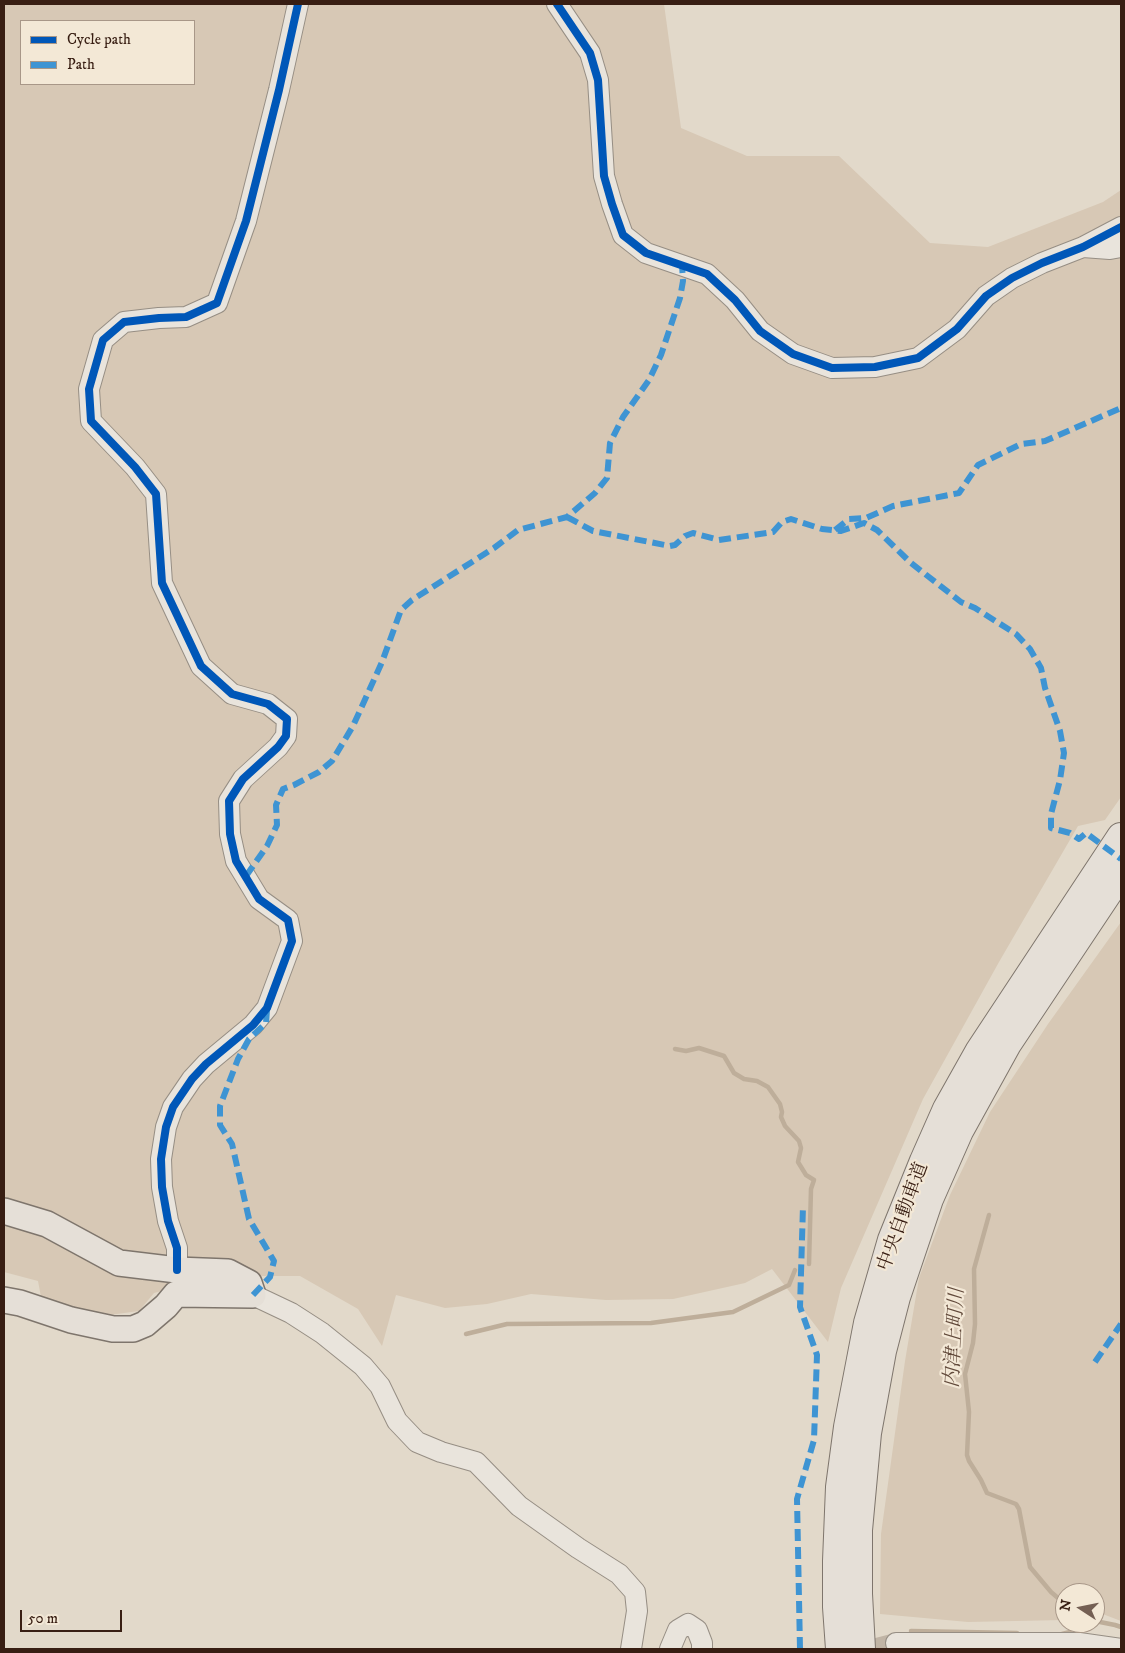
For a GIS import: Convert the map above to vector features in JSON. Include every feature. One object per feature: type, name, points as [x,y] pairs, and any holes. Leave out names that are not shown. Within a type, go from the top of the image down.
[{"type":"highway","name":"中央自動車道","points":[[840,1649],[837,1607],[840,1487],[848,1427],[868,1323],[892,1240],[947,1109],[978,1052],[1121,837]]},
{"type":"highway","name":"中央自動車道","points":[[861,1649],[858,1594],[858,1530],[867,1433],[882,1351],[902,1279],[929,1199],[959,1131],[1007,1044],[1121,873]]},
{"type":"main road","points":[[4,1211],[47,1224],[119,1263],[177,1270],[228,1272],[249,1283],[253,1295],[176,1294],[166,1306],[145,1324],[133,1329],[113,1329],[71,1320],[20,1303],[4,1300]]},
{"type":"street","points":[[177,1270],[177,1248],[168,1221],[162,1187],[161,1159],[173,1107],[192,1079],[206,1064],[253,1025],[267,1008],[292,941],[288,920],[259,899],[236,861],[230,834],[229,810],[229,801],[243,780],[278,747],[286,736],[287,719],[268,704],[232,694],[201,666],[162,583],[156,494],[135,467],[91,421],[89,389],[104,340],[124,322],[186,317],[218,302],[246,221],[279,90],[298,4]]},
{"type":"street","points":[[557,4],[590,53],[598,80],[604,176],[623,235],[646,253],[707,274],[735,300],[760,331],[793,354],[832,368],[874,367],[918,358],[957,329],[986,296],[1012,278],[1042,263],[1083,247],[1121,227]]},
{"type":"street","points":[[1083,247],[1110,249],[1121,247]]},
{"type":"street","points":[[253,1295],[291,1313],[322,1333],[363,1366],[380,1386],[397,1421],[417,1442],[441,1452],[476,1462],[519,1506],[578,1548],[619,1574],[635,1592],[637,1611],[631,1649]]},
{"type":"street","points":[[670,1649],[678,1630],[688,1624],[697,1630],[702,1643],[702,1649]]},
{"type":"street","points":[[896,1643],[1079,1644],[1121,1649]]},
{"type":"shaded area","points":[[4,4],[664,4],[681,128],[747,156],[839,156],[930,243],[988,247],[1103,202],[1121,190],[1121,797],[1105,820],[1078,826],[999,962],[923,1099],[841,1288],[828,1342],[772,1269],[745,1283],[673,1299],[606,1300],[531,1294],[487,1304],[445,1308],[396,1295],[382,1346],[358,1309],[300,1276],[218,1276],[154,1293],[139,1311],[102,1316],[41,1297],[38,1281],[4,1272]]},
{"type":"shaded area","points":[[1121,922],[1121,1621],[1105,1615],[1105,1583],[1055,1583],[1055,1620],[968,1622],[880,1614],[881,1534],[905,1361],[919,1278],[950,1195],[990,1112],[1048,1024]]},
{"type":"waterway","points":[[675,1049],[686,1051],[699,1048],[724,1056],[734,1073],[744,1079],[757,1081],[768,1087],[780,1104],[781,1117],[785,1126],[799,1141],[801,1148],[798,1162],[806,1175],[814,1180],[811,1189],[809,1264]]},
{"type":"waterway","name":"内津上町川","points":[[989,1215],[974,1269],[975,1324],[973,1343],[965,1374],[969,1412],[967,1455],[987,1493],[1016,1504],[1019,1509],[1030,1567],[1055,1595]]},
{"type":"waterway","points":[[466,1334],[507,1324],[651,1323],[733,1312],[789,1285],[795,1270]]},
{"type":"waterway","name":"内津上町川","points":[[1105,1623],[1121,1627]]},
{"type":"waterway","points":[[911,1631],[1017,1633]]},
{"type":"waterway","points":[[1062,1634],[1066,1633]]},
{"type":"tunnel","points":[[873,1649],[896,1643]]},
{"type":"marked path","points":[[246,876],[267,846],[277,825],[276,805],[283,789],[319,772],[332,761],[353,726],[382,662],[401,610],[412,600],[494,548],[518,530],[567,517],[595,493],[607,478],[610,443],[623,417],[649,380],[661,355],[680,298],[683,281],[682,264]]},
{"type":"marked path","points":[[835,530],[849,519],[866,518],[893,506],[959,493],[978,465],[1021,444],[1045,441],[1121,408]]},
{"type":"marked path","points":[[567,517],[593,531],[670,546],[675,545],[685,536],[693,533],[719,540],[773,532],[782,522],[791,519],[822,529],[841,531],[864,523],[877,530],[911,563],[961,602],[975,608],[1016,634],[1030,649],[1041,668],[1045,688],[1060,731],[1064,753],[1060,780],[1051,814],[1051,828],[1070,833],[1079,839],[1086,833],[1121,859]]},
{"type":"marked path","points":[[253,1295],[270,1277],[274,1261],[249,1219],[232,1144],[220,1125],[220,1106],[238,1059],[249,1039],[266,1023],[267,1010]]},
{"type":"marked path","points":[[800,1649],[797,1499],[814,1440],[817,1355],[800,1307],[803,1206]]},
{"type":"marked path","points":[[1095,1362],[1121,1324]]},
{"type":"cycle path","points":[[177,1270],[177,1248],[168,1221],[162,1187],[161,1159],[166,1127],[173,1107],[192,1079],[206,1064],[253,1025],[267,1008],[292,941],[288,920],[259,899],[236,861],[230,834],[229,801],[243,779],[278,747],[286,736],[287,719],[268,704],[232,694],[201,666],[162,583],[156,494],[135,467],[91,421],[89,389],[103,340],[124,322],[186,317],[217,303],[246,221],[279,90],[298,4]]},
{"type":"cycle path","points":[[557,4],[590,53],[598,80],[604,176],[623,235],[646,253],[707,274],[735,300],[760,331],[793,354],[832,368],[875,367],[918,358],[957,329],[986,296],[1012,278],[1042,263],[1083,247],[1121,227]]}]
